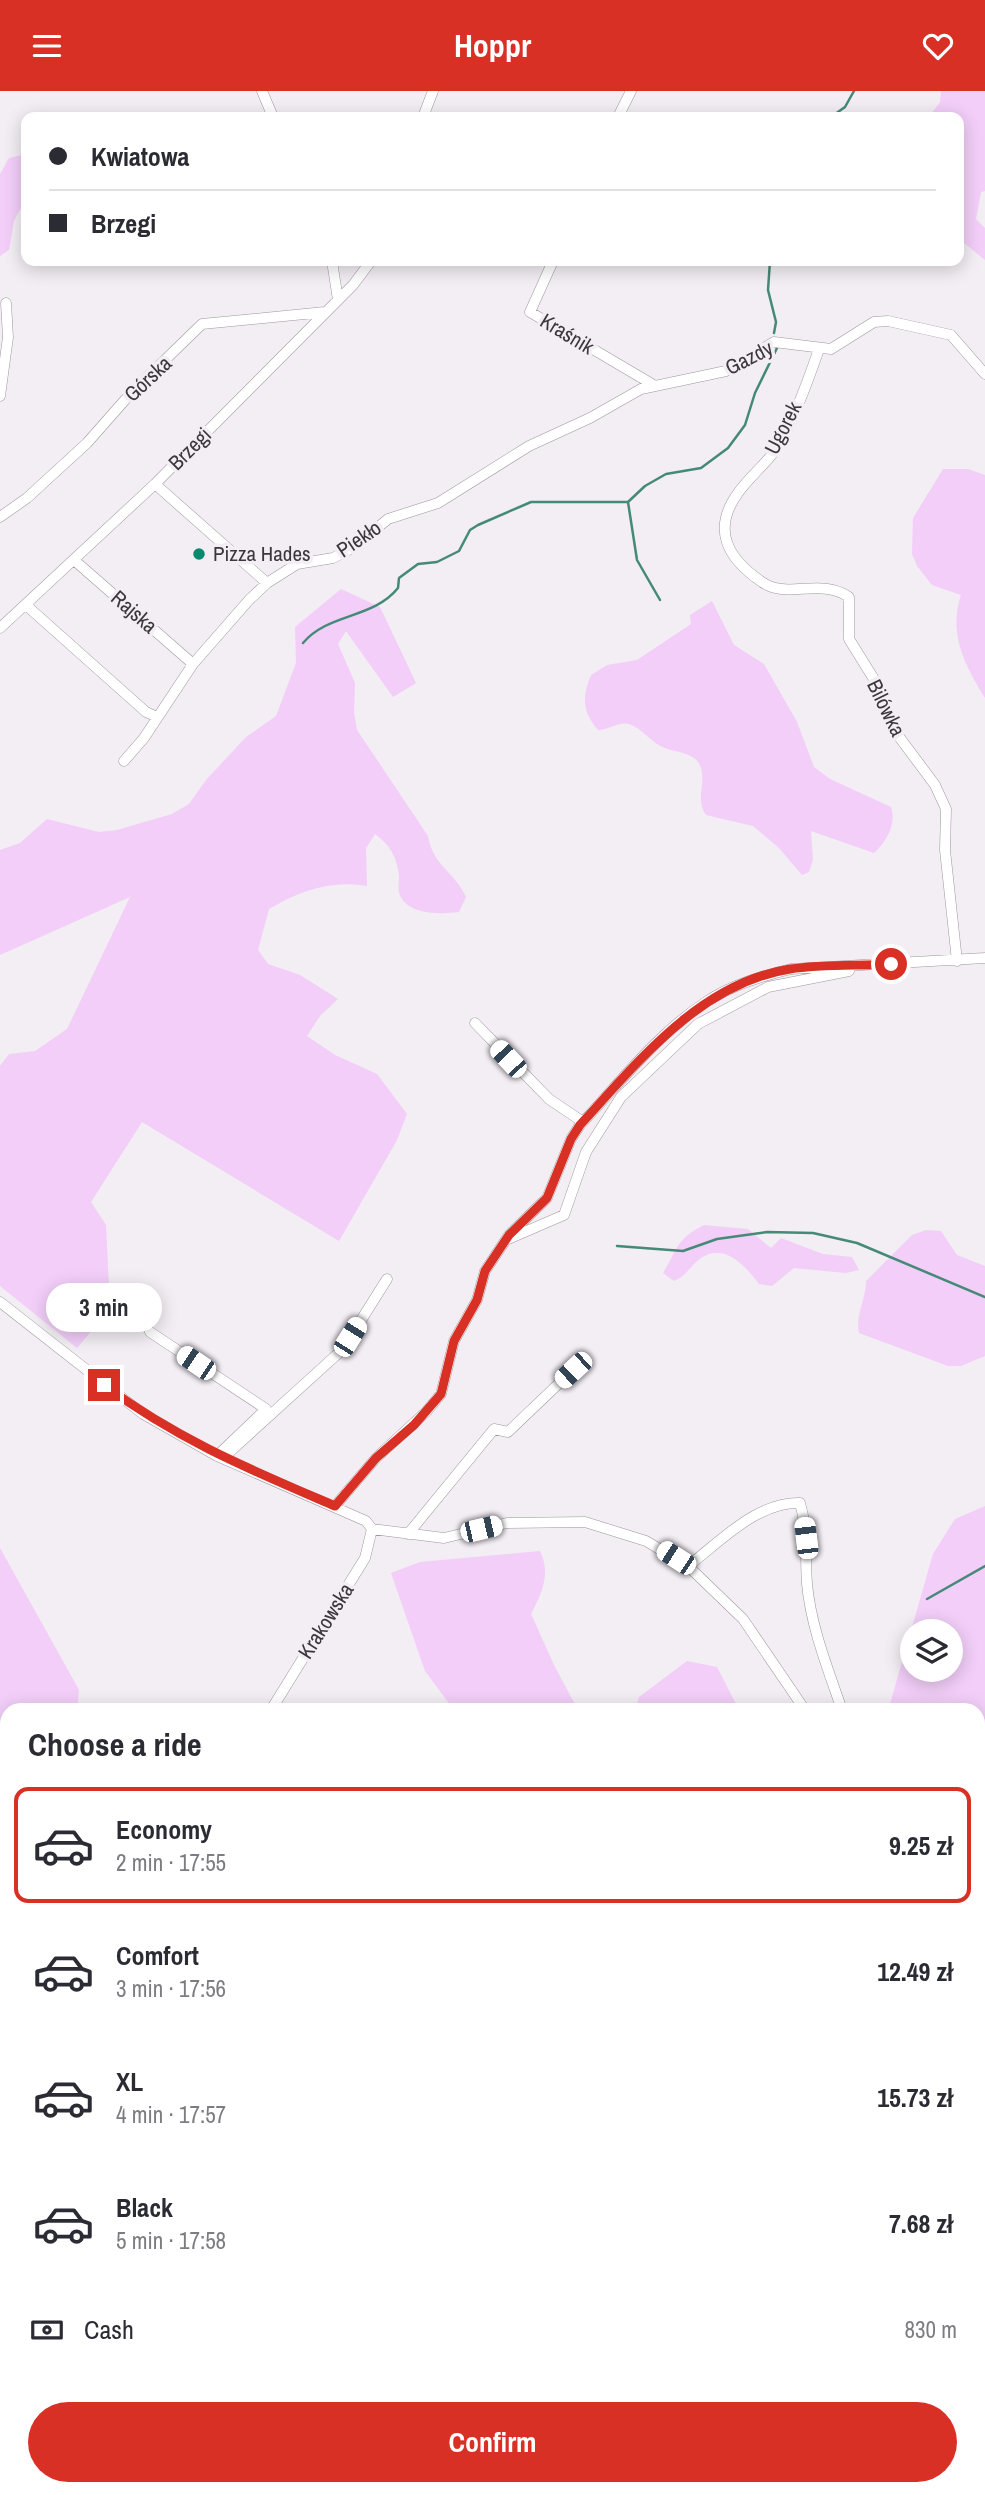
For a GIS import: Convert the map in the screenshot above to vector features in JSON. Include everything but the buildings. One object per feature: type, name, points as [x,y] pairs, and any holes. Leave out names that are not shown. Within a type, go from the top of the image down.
[{"type":"street","points":[[262,91],[271,112]]},
{"type":"street","points":[[425,112],[433,91]]},
{"type":"street","points":[[620,112],[631,91]]},
{"type":"street","points":[[333,266],[338,300]]},
{"type":"street","name":"Brzegi","points":[[0,628],[27,606],[155,484],[338,300],[367,266]]},
{"type":"street","name":"Kraśnik","points":[[551,266],[530,312],[652,384]]},
{"type":"street","points":[[0,395],[8,337],[6,303]]},
{"type":"street","name":"Górska","points":[[0,517],[27,498],[87,443],[132,392],[202,324],[326,312]]},
{"type":"street","points":[[819,349],[831,349],[874,322],[888,321],[951,335],[985,374]]},
{"type":"street","name":"Gazdy","points":[[652,384],[726,371],[774,342],[819,349]]},
{"type":"street","name":"Ugorek","points":[[724,539],[731,506],[737,493],[776,448],[819,349]]},
{"type":"street","name":"Piekło","points":[[124,761],[193,664],[267,583],[297,564],[333,558],[354,547],[388,519],[438,503],[530,446],[652,384]]},
{"type":"street","points":[[155,484],[267,583]]},
{"type":"street","name":"Bilówka","points":[[724,539],[730,554],[761,582],[772,588],[826,587],[849,597],[849,639],[877,684],[894,730],[935,785],[946,809],[945,850],[957,961]]},
{"type":"street","name":"Rajska","points":[[74,560],[193,664]]},
{"type":"street","points":[[27,606],[146,712],[157,717]]},
{"type":"street","points":[[335,1506],[376,1458],[410,1429],[441,1394],[454,1341],[477,1300],[485,1271],[505,1240],[547,1198],[571,1139],[583,1122],[668,1034],[706,1002],[764,975],[791,969],[985,958]]},
{"type":"street","points":[[505,1240],[564,1215],[586,1152],[621,1097],[698,1024],[772,986],[891,964]]},
{"type":"street","points":[[475,1023],[549,1099],[583,1122]]},
{"type":"street","points":[[220,1457],[343,1349],[387,1279]]},
{"type":"street","points":[[0,1302],[143,1414],[220,1457],[366,1521],[372,1529],[443,1538],[507,1523],[585,1522],[646,1541],[688,1566],[743,1619],[799,1703]]},
{"type":"street","points":[[150,1332],[266,1409],[220,1457]]},
{"type":"street","points":[[408,1534],[494,1429],[508,1432],[573,1370]]},
{"type":"street","points":[[688,1566],[755,1515],[780,1503],[800,1503],[806,1538],[807,1584],[813,1615],[840,1703]]},
{"type":"street","name":"Krakowska","points":[[275,1703],[365,1558],[372,1529]]},
{"type":"shaded area","points":[[941,91],[985,91],[985,191],[981,192],[976,219],[985,228],[985,260],[964,243],[964,112],[933,112],[940,102]]},
{"type":"shaded area","points":[[21,155],[21,208],[14,221],[9,250],[0,256],[0,174],[9,158]]},
{"type":"shaded area","points":[[943,469],[968,469],[985,475],[985,698],[961,649],[956,623],[961,595],[932,585],[917,566],[912,554],[913,518]]},
{"type":"shaded area","points":[[341,589],[380,607],[416,683],[393,697],[346,631],[338,644],[355,683],[354,713],[357,730],[428,836],[434,855],[466,897],[459,912],[425,912],[409,906],[399,893],[397,863],[389,847],[375,834],[366,848],[367,886],[328,886],[292,897],[269,909],[258,950],[268,964],[300,975],[338,999],[320,1016],[307,1036],[335,1055],[377,1074],[407,1114],[397,1140],[339,1241],[142,1122],[91,1202],[106,1225],[110,1309],[77,1348],[0,1286],[0,1066],[9,1054],[35,1051],[67,1029],[130,897],[0,955],[0,850],[20,843],[47,819],[99,832],[117,830],[172,814],[189,804],[206,780],[246,737],[276,716],[296,663],[295,627]]},
{"type":"shaded area","points":[[712,601],[734,645],[764,664],[797,722],[814,767],[830,779],[891,807],[893,820],[889,832],[874,853],[811,831],[813,860],[809,872],[802,875],[779,848],[753,826],[706,815],[701,804],[701,768],[695,759],[660,746],[629,724],[598,730],[589,717],[585,697],[591,675],[607,665],[637,660],[691,624],[690,615]]},
{"type":"shaded area","points":[[704,1225],[748,1229],[771,1248],[781,1238],[823,1254],[852,1257],[859,1270],[846,1273],[794,1268],[772,1286],[759,1284],[731,1257],[714,1253],[695,1263],[674,1281],[663,1273],[682,1240]]},
{"type":"shaded area","points":[[926,1230],[941,1231],[957,1255],[985,1266],[985,1356],[961,1366],[948,1366],[859,1333],[858,1320],[866,1281],[912,1235]]},
{"type":"shaded area","points":[[985,1506],[985,1703],[890,1703],[900,1669],[900,1682],[963,1682],[963,1619],[914,1619],[933,1554],[955,1519]]},
{"type":"shaded area","points":[[0,1548],[79,1690],[78,1703],[0,1703]]},
{"type":"shaded area","points":[[540,1551],[545,1575],[542,1590],[531,1614],[574,1703],[449,1703],[425,1671],[391,1573],[420,1562]]},
{"type":"shaded area","points":[[687,1661],[717,1667],[735,1703],[637,1703],[639,1697]]},
{"type":"waterway","points":[[838,112],[845,107],[854,91]]},
{"type":"waterway","points":[[770,266],[768,290],[776,322],[774,333]]},
{"type":"waterway","points":[[303,643],[325,626],[364,611],[388,598],[398,588],[399,578],[418,564],[437,562],[459,551],[470,530],[478,525],[531,502],[628,502],[645,486],[666,474],[701,468],[728,448],[745,425],[755,393],[778,346]]},
{"type":"waterway","points":[[628,502],[637,560],[660,600]]},
{"type":"waterway","points":[[617,1246],[683,1251],[717,1239],[767,1232],[813,1233],[857,1243],[985,1297]]},
{"type":"waterway","points":[[927,1599],[985,1566]]},
{"type":"place","name":"Pizza Hades","points":[[199,554]]},
{"type":"route","points":[[104,1385],[143,1414],[217,1456],[335,1506],[376,1458],[414,1425],[441,1394],[454,1341],[477,1300],[485,1271],[500,1247],[547,1198],[571,1139],[580,1125],[668,1034],[706,1002],[764,975],[791,969],[891,964]]}]
